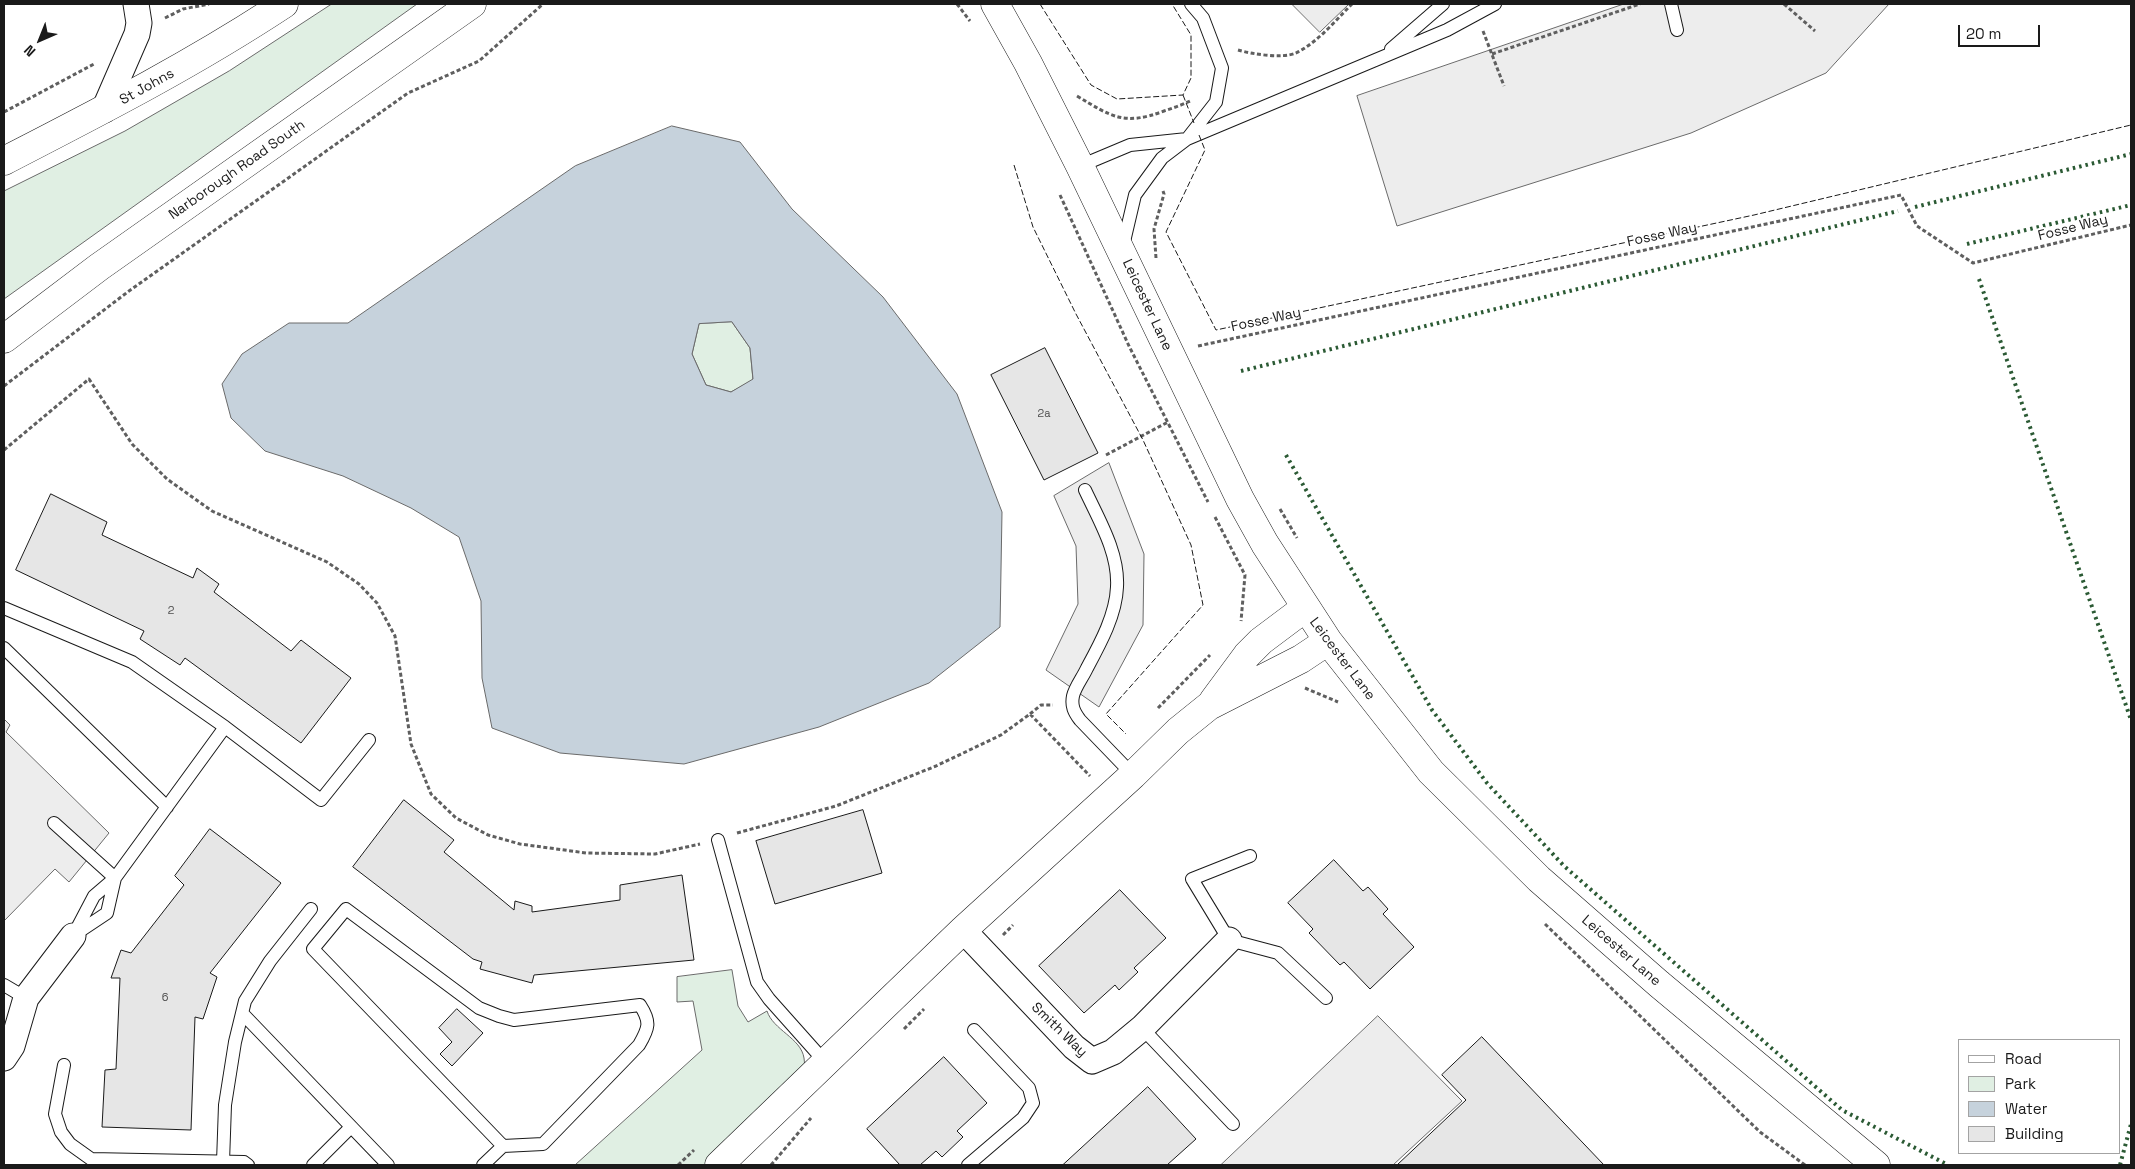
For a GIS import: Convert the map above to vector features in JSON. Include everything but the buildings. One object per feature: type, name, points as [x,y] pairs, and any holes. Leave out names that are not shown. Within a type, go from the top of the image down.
[{"type":"street","points":[[104,110],[137,34],[136,4]]},
{"type":"street","name":"St Johns","points":[[4,161],[145,89],[231,39],[284,4]]},
{"type":"street","name":"Narborough Road South","points":[[4,339],[99,267],[472,4]]},
{"type":"street","name":"Leicester Lane","points":[[995,5],[1028,62],[1122,250],[1168,352],[1240,500],[1276,562],[1328,641],[1431,772],[1539,879],[1725,1039],[1876,1165]]},
{"type":"street","points":[[1210,706],[1247,655],[1261,641],[1305,608]]},
{"type":"street","points":[[719,1165],[963,930],[1133,775],[1178,731],[1210,706],[1301,659],[1328,641]]},
{"type":"street","name":"Smith Way","points":[[963,930],[1074,1047],[1092,1061],[1113,1052],[1142,1028],[1229,940]]},
{"type":"street","points":[[4,1058],[12,1046],[26,998],[73,936]]},
{"type":"lane","points":[[1080,166],[1130,145],[1187,139],[1216,102],[1222,68],[1203,18],[1191,4]]},
{"type":"lane","points":[[1382,57],[1444,4]]},
{"type":"lane","points":[[1122,250],[1135,195],[1162,158],[1187,139],[1447,30],[1495,4]]},
{"type":"lane","points":[[1671,4],[1677,30]]},
{"type":"lane","points":[[1085,490],[1109,543],[1117,567],[1117,588],[1114,606],[1102,639],[1073,694],[1073,711],[1133,775]]},
{"type":"lane","points":[[4,608],[132,662],[225,727],[321,800],[369,740]]},
{"type":"lane","points":[[4,648],[167,807]]},
{"type":"lane","points":[[73,936],[94,896],[115,878],[225,727]]},
{"type":"lane","points":[[54,823],[115,878]]},
{"type":"lane","points":[[718,840],[757,982],[769,999],[826,1063]]},
{"type":"lane","points":[[1250,856],[1192,879],[1229,940],[1278,953],[1326,998]]},
{"type":"lane","points":[[73,936],[107,913],[115,878]]},
{"type":"lane","points":[[223,1162],[225,1105],[235,1042],[245,1001],[270,961],[311,909]]},
{"type":"lane","points":[[483,1165],[503,1146],[542,1144],[640,1045],[647,1031],[648,1017],[640,1005],[514,1020],[500,1016],[479,1008],[346,909],[313,949],[503,1146]]},
{"type":"lane","points":[[4,985],[26,998]]},
{"type":"lane","points":[[242,1013],[388,1165]]},
{"type":"lane","points":[[1142,1028],[1233,1124]]},
{"type":"lane","points":[[968,1165],[1023,1118],[1033,1103],[1029,1088],[974,1030]]},
{"type":"lane","points":[[64,1065],[55,1114],[60,1132],[70,1144],[91,1159],[244,1162],[248,1165]]},
{"type":"lane","points":[[313,1165],[351,1127]]},
{"type":"path","points":[[4,386],[129,291],[408,93],[479,61],[543,4]]},
{"type":"path","points":[[1216,53],[1228,48],[1261,56],[1295,54],[1318,38],[1352,4]]},
{"type":"path","points":[[1492,54],[1640,4]]},
{"type":"path","points":[[1784,4],[1815,31]]},
{"type":"path","points":[[1476,14],[1504,86]]},
{"type":"path","points":[[1072,88],[1077,96],[1108,114],[1127,119],[1144,118],[1194,98]]},
{"type":"path","points":[[1127,119],[1140,144]]},
{"type":"path","points":[[1152,171],[1164,194],[1154,230],[1157,263]]},
{"type":"path","name":"Fosse Way","points":[[1168,352],[1900,195],[1917,226],[1973,263],[2131,225]]},
{"type":"path","points":[[4,450],[89,379],[132,444],[167,479],[212,511],[327,562],[359,584],[377,603],[396,636],[411,744],[431,794],[456,818],[488,835],[504,840],[586,853],[655,854],[718,840],[778,821],[836,806],[936,766],[1001,735],[1030,714],[1091,777],[1115,755]]},
{"type":"path","points":[[1106,455],[1168,422]]},
{"type":"path","points":[[1244,581],[1302,546],[1277,503]]},
{"type":"path","points":[[1235,628],[1241,621]]},
{"type":"path","points":[[1155,712],[1215,649]]},
{"type":"path","points":[[984,953],[1018,920]]},
{"type":"path","points":[[900,1033],[925,1008]]},
{"type":"path","points":[[771,1165],[817,1111]]},
{"type":"green space","points":[[332,4],[417,4],[4,299],[4,191],[125,131],[229,71]]},
{"type":"green space","points":[[732,322],[750,348],[753,380],[731,392],[706,385],[692,354],[699,324]]},
{"type":"green space","points":[[732,970],[738,1006],[748,1022],[767,1011],[775,1024],[793,1039],[802,1051],[804,1074],[717,1165],[575,1165],[702,1050],[693,1001],[677,1002],[677,977]]},
{"type":"shaded area","points":[[1292,4],[1349,4],[1320,32]]},
{"type":"shaded area","points":[[1624,4],[1889,4],[1826,73],[1691,133],[1397,226],[1357,96]]},
{"type":"shaded area","points":[[1109,463],[1144,554],[1143,625],[1099,707],[1046,670],[1078,604],[1076,546],[1054,496]]},
{"type":"shaded area","points":[[4,719],[10,725],[6,732],[109,833],[69,882],[55,869],[4,921]]},
{"type":"shaded area","points":[[1378,1016],[1462,1101],[1393,1165],[1221,1165]]},
{"type":"water","points":[[672,126],[740,142],[792,209],[883,297],[957,394],[1002,512],[1000,627],[929,683],[819,727],[684,764],[560,753],[492,728],[482,678],[481,601],[459,537],[411,508],[343,476],[265,451],[231,418],[222,384],[242,354],[289,323],[348,323],[575,166]],"holes":[[[732,322],[750,348],[753,379],[731,392],[706,385],[692,354],[699,324]]]},
{"type":"hedge","points":[[1915,207],[2131,154]]},
{"type":"hedge","points":[[1967,244],[2131,205]]},
{"type":"hedge","points":[[1241,371],[1898,211]]},
{"type":"hedge","points":[[1979,279],[2131,720]]},
{"type":"hedge","points":[[1286,455],[1432,710],[1487,783],[1564,866],[1842,1110],[1948,1165]]},
{"type":"hedge","points":[[2120,1165],[2131,1124]]},
{"type":"fence","points":[[1040,4],[1091,85],[1117,99],[1183,95],[1191,78],[1191,35],[1172,4]]},
{"type":"fence","points":[[1183,95],[1194,123]]},
{"type":"fence","points":[[1199,135],[1205,150],[1166,232],[1216,330],[1754,215],[2131,125]]},
{"type":"fence","points":[[1014,165],[1033,227],[1076,314],[1143,440],[1191,545],[1203,605],[1106,714],[1126,734]]}]
